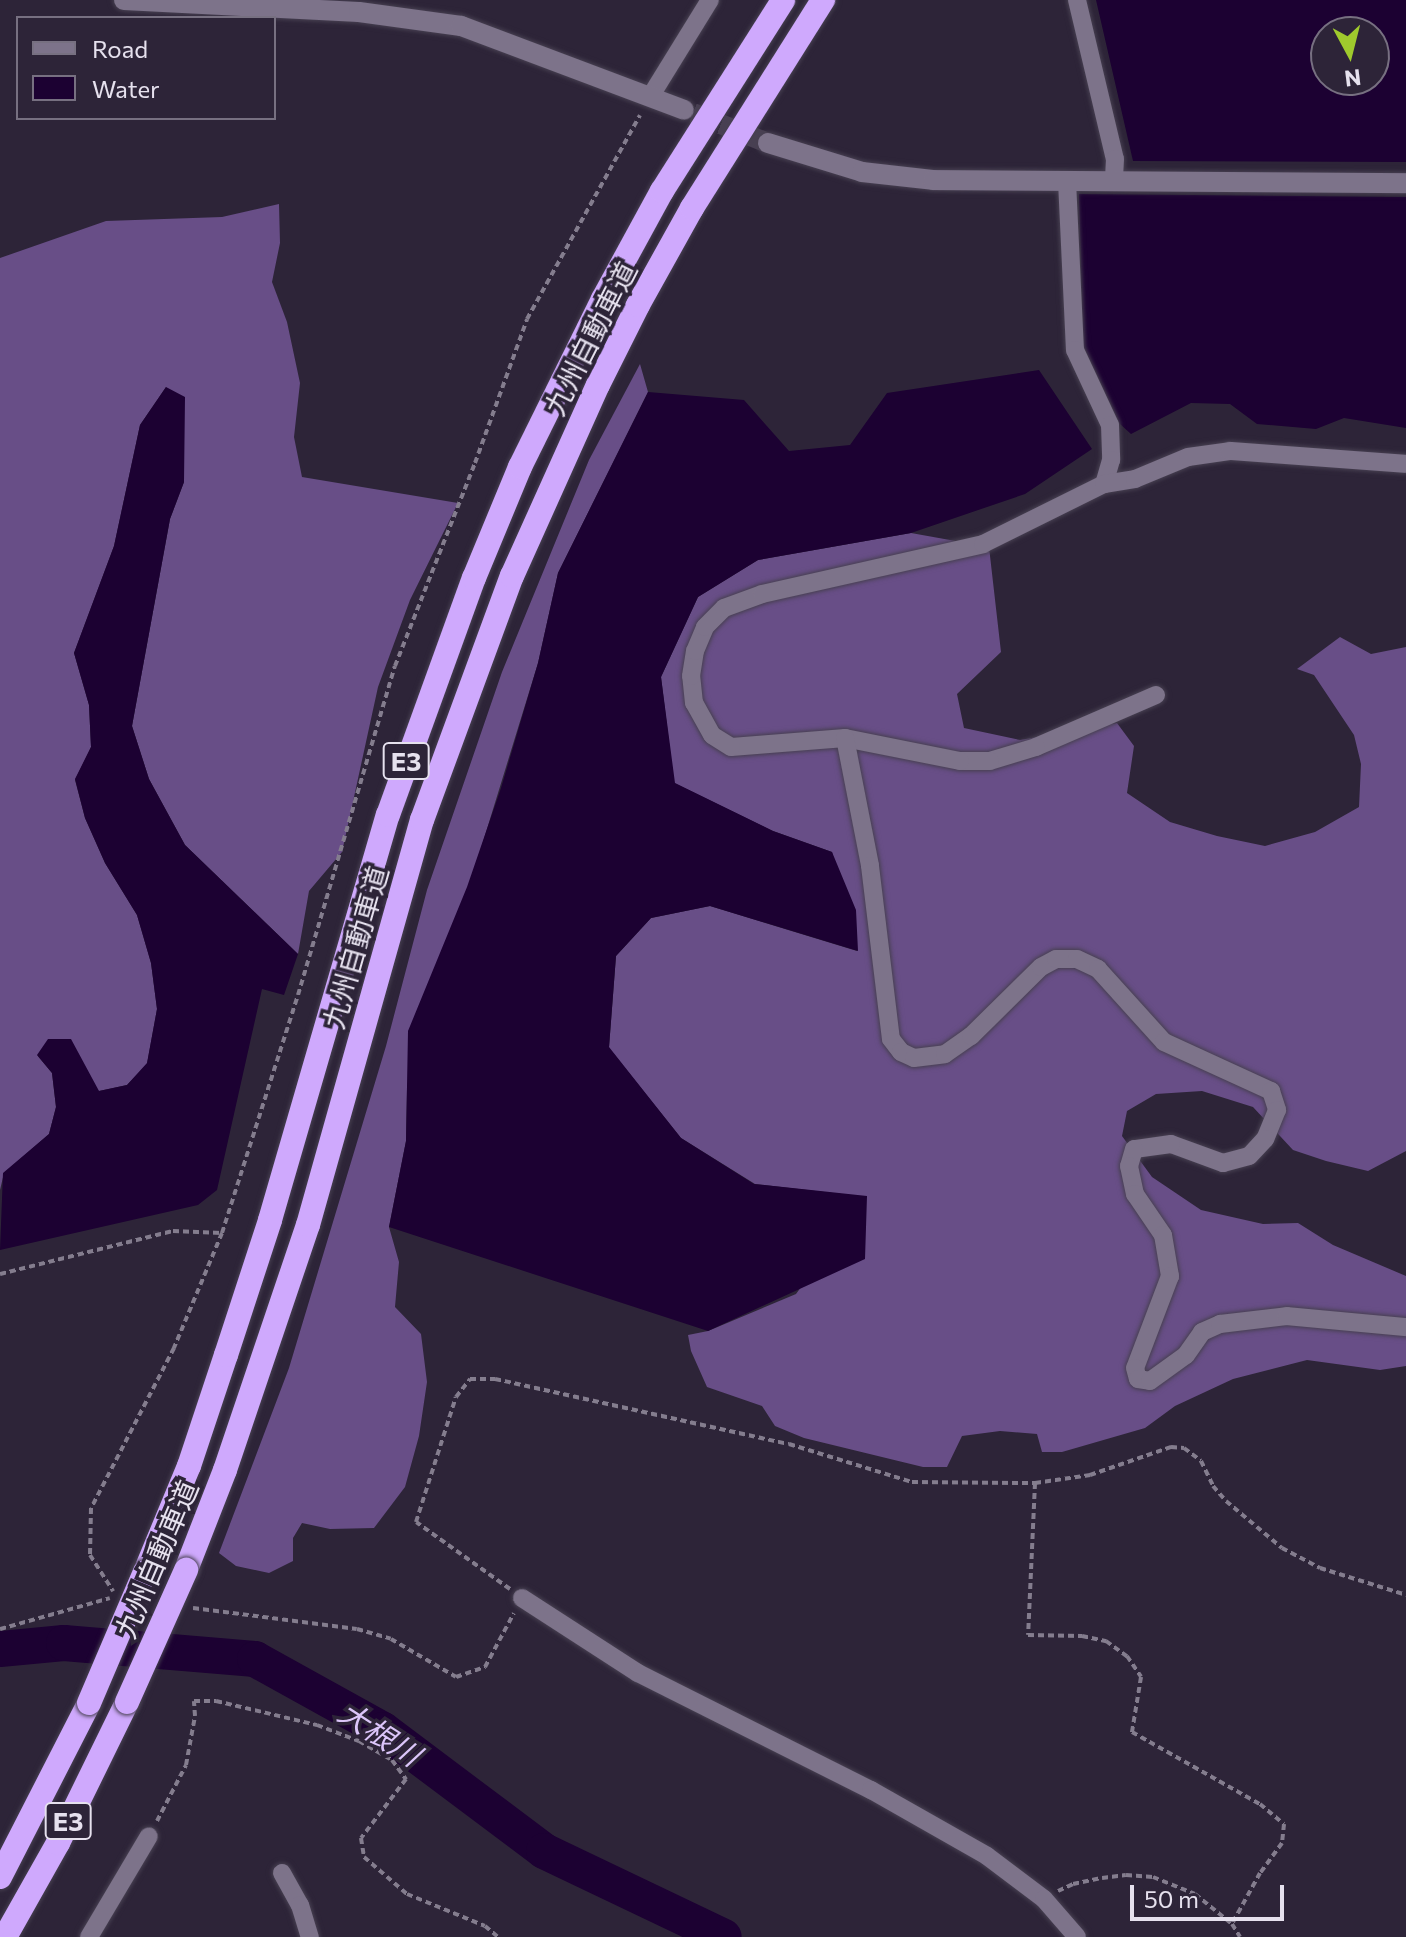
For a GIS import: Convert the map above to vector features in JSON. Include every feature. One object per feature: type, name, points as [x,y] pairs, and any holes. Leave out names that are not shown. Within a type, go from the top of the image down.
[{"type":"highway","name":"九州自動車道","points":[[0,1877],[89,1703],[189,1466],[270,1220],[388,815],[474,578],[520,467],[603,299],[662,191],[783,0]]},
{"type":"highway","name":"九州自動車道","points":[[5,1937],[58,1843],[127,1702],[186,1570],[231,1456],[308,1225],[422,820],[512,576],[598,385],[638,305],[692,208],[823,0]]},
{"type":"street","points":[[124,0],[359,12],[461,26],[684,110]]},
{"type":"street","points":[[650,97],[710,0]]},
{"type":"street","points":[[1077,0],[1115,159],[1114,181]]},
{"type":"street","points":[[768,143],[862,172],[896,178],[1406,183]]},
{"type":"street","points":[[1067,181],[1075,350],[1110,425],[1111,460],[1104,484]]},
{"type":"street","points":[[1156,695],[1036,747],[990,761],[936,758],[845,738],[731,747],[712,735],[694,703],[691,676],[695,651],[705,627],[724,608],[762,594],[983,544],[1104,484],[1135,479],[1188,457],[1230,451],[1406,464]]},
{"type":"street","points":[[845,738],[870,866],[891,1039],[901,1052],[914,1058],[945,1054],[971,1036],[1041,967],[1056,959],[1077,959],[1098,969],[1164,1042],[1271,1091],[1277,1110],[1265,1139],[1249,1156],[1223,1163],[1171,1144],[1134,1149],[1129,1166],[1135,1194],[1163,1235],[1170,1276],[1135,1368],[1138,1379],[1150,1381],[1186,1355],[1202,1332],[1220,1324],[1287,1316],[1406,1327]]},
{"type":"street","points":[[522,1598],[638,1673],[871,1790],[987,1856],[1044,1899],[1077,1937]]},
{"type":"street","points":[[89,1937],[149,1836]]},
{"type":"street","points":[[282,1873],[300,1905],[310,1937]]},
{"type":"path","points":[[0,1629],[116,1596],[90,1555],[91,1508],[174,1348],[222,1233],[298,995],[395,666],[475,463],[527,319],[650,97]]},
{"type":"path","points":[[0,1274],[173,1231],[222,1233]]},
{"type":"path","points":[[187,1607],[357,1629],[391,1639],[456,1677],[485,1667],[522,1598],[416,1522],[456,1397],[470,1379],[495,1379],[789,1444],[912,1482],[1035,1483],[1090,1475],[1171,1447],[1184,1448],[1201,1461],[1213,1486],[1226,1501],[1282,1548],[1320,1568],[1406,1595]]},
{"type":"path","points":[[1035,1483],[1028,1635],[1082,1636],[1106,1641],[1127,1656],[1141,1677],[1132,1732],[1260,1804],[1284,1824],[1282,1843],[1260,1873],[1232,1924]]},
{"type":"path","points":[[149,1836],[186,1765],[195,1716],[194,1701],[216,1701],[317,1725],[359,1741],[392,1760],[406,1779],[361,1838],[364,1857],[407,1894],[485,1926],[498,1937]]},
{"type":"path","points":[[1044,1899],[1073,1884],[1102,1878],[1126,1875],[1153,1877],[1195,1894],[1232,1924],[1240,1937]]},
{"type":"shaded area","points":[[279,204],[280,243],[272,282],[287,322],[300,383],[294,437],[302,477],[458,503],[410,600],[378,687],[342,852],[309,891],[298,954],[185,845],[149,779],[132,726],[170,519],[184,482],[166,387],[140,425],[114,546],[74,653],[89,705],[91,747],[75,780],[85,818],[105,863],[137,915],[151,963],[157,1009],[147,1064],[127,1085],[99,1091],[37,1055],[52,1073],[56,1107],[49,1134],[4,1173],[0,1190],[0,258],[106,221],[222,217]]},
{"type":"shaded area","points":[[640,364],[648,392],[558,573],[538,663],[407,1089],[406,1141],[389,1227],[399,1262],[395,1307],[421,1334],[427,1382],[419,1436],[405,1487],[374,1528],[330,1529],[302,1523],[293,1538],[293,1561],[269,1573],[236,1566],[219,1553],[289,1368],[386,1046],[427,890],[502,672],[589,460]]},
{"type":"shaded area","points":[[911,533],[989,547],[1001,652],[957,694],[964,728],[1020,740],[1117,723],[1134,746],[1127,793],[1170,822],[1217,836],[1265,846],[1315,832],[1359,807],[1361,764],[1354,735],[1314,675],[1297,669],[1340,637],[1371,654],[1406,647],[1406,1151],[1368,1171],[1326,1161],[1293,1150],[1253,1107],[1202,1091],[1156,1094],[1127,1111],[1122,1136],[1152,1177],[1201,1210],[1263,1224],[1298,1223],[1333,1245],[1406,1276],[1406,1366],[1380,1370],[1307,1360],[1233,1379],[1175,1406],[1145,1428],[1062,1452],[1042,1452],[1037,1434],[1000,1431],[962,1436],[947,1467],[923,1467],[804,1438],[775,1426],[762,1406],[707,1387],[691,1351],[688,1335],[708,1331],[796,1294],[867,1197],[755,1184],[681,1138],[609,1048],[616,956],[651,918],[710,906],[857,951],[832,852],[773,831],[674,783],[661,677],[698,597],[758,560]]},
{"type":"water","points":[[1096,0],[1406,0],[1406,162],[1133,161]]},
{"type":"water","points":[[1079,194],[1406,197],[1406,428],[1344,418],[1316,429],[1257,424],[1230,404],[1191,403],[1131,434],[1120,424],[1083,345]]},
{"type":"water","points":[[1039,370],[1092,449],[1025,494],[911,533],[758,560],[698,597],[661,677],[675,783],[773,831],[832,852],[856,910],[858,951],[710,906],[651,918],[616,956],[609,1047],[681,1138],[754,1184],[867,1196],[865,1259],[708,1331],[389,1227],[406,1141],[408,1031],[467,887],[501,788],[538,663],[558,573],[648,392],[744,400],[789,451],[850,445],[887,393]]},
{"type":"water","points":[[166,387],[185,397],[184,482],[170,519],[132,726],[149,779],[185,845],[298,954],[284,995],[262,989],[217,1190],[198,1205],[0,1250],[3,1173],[49,1134],[56,1107],[52,1073],[37,1055],[48,1039],[71,1039],[99,1091],[127,1085],[147,1063],[157,1009],[151,963],[137,915],[105,863],[85,818],[75,779],[91,747],[89,705],[74,653],[114,546],[140,425]]},
{"type":"waterway","name":"大根川","points":[[0,1649],[64,1643],[255,1659],[383,1730],[544,1851],[724,1937]]},
{"type":"tunnel","points":[[693,113],[768,143]]}]
